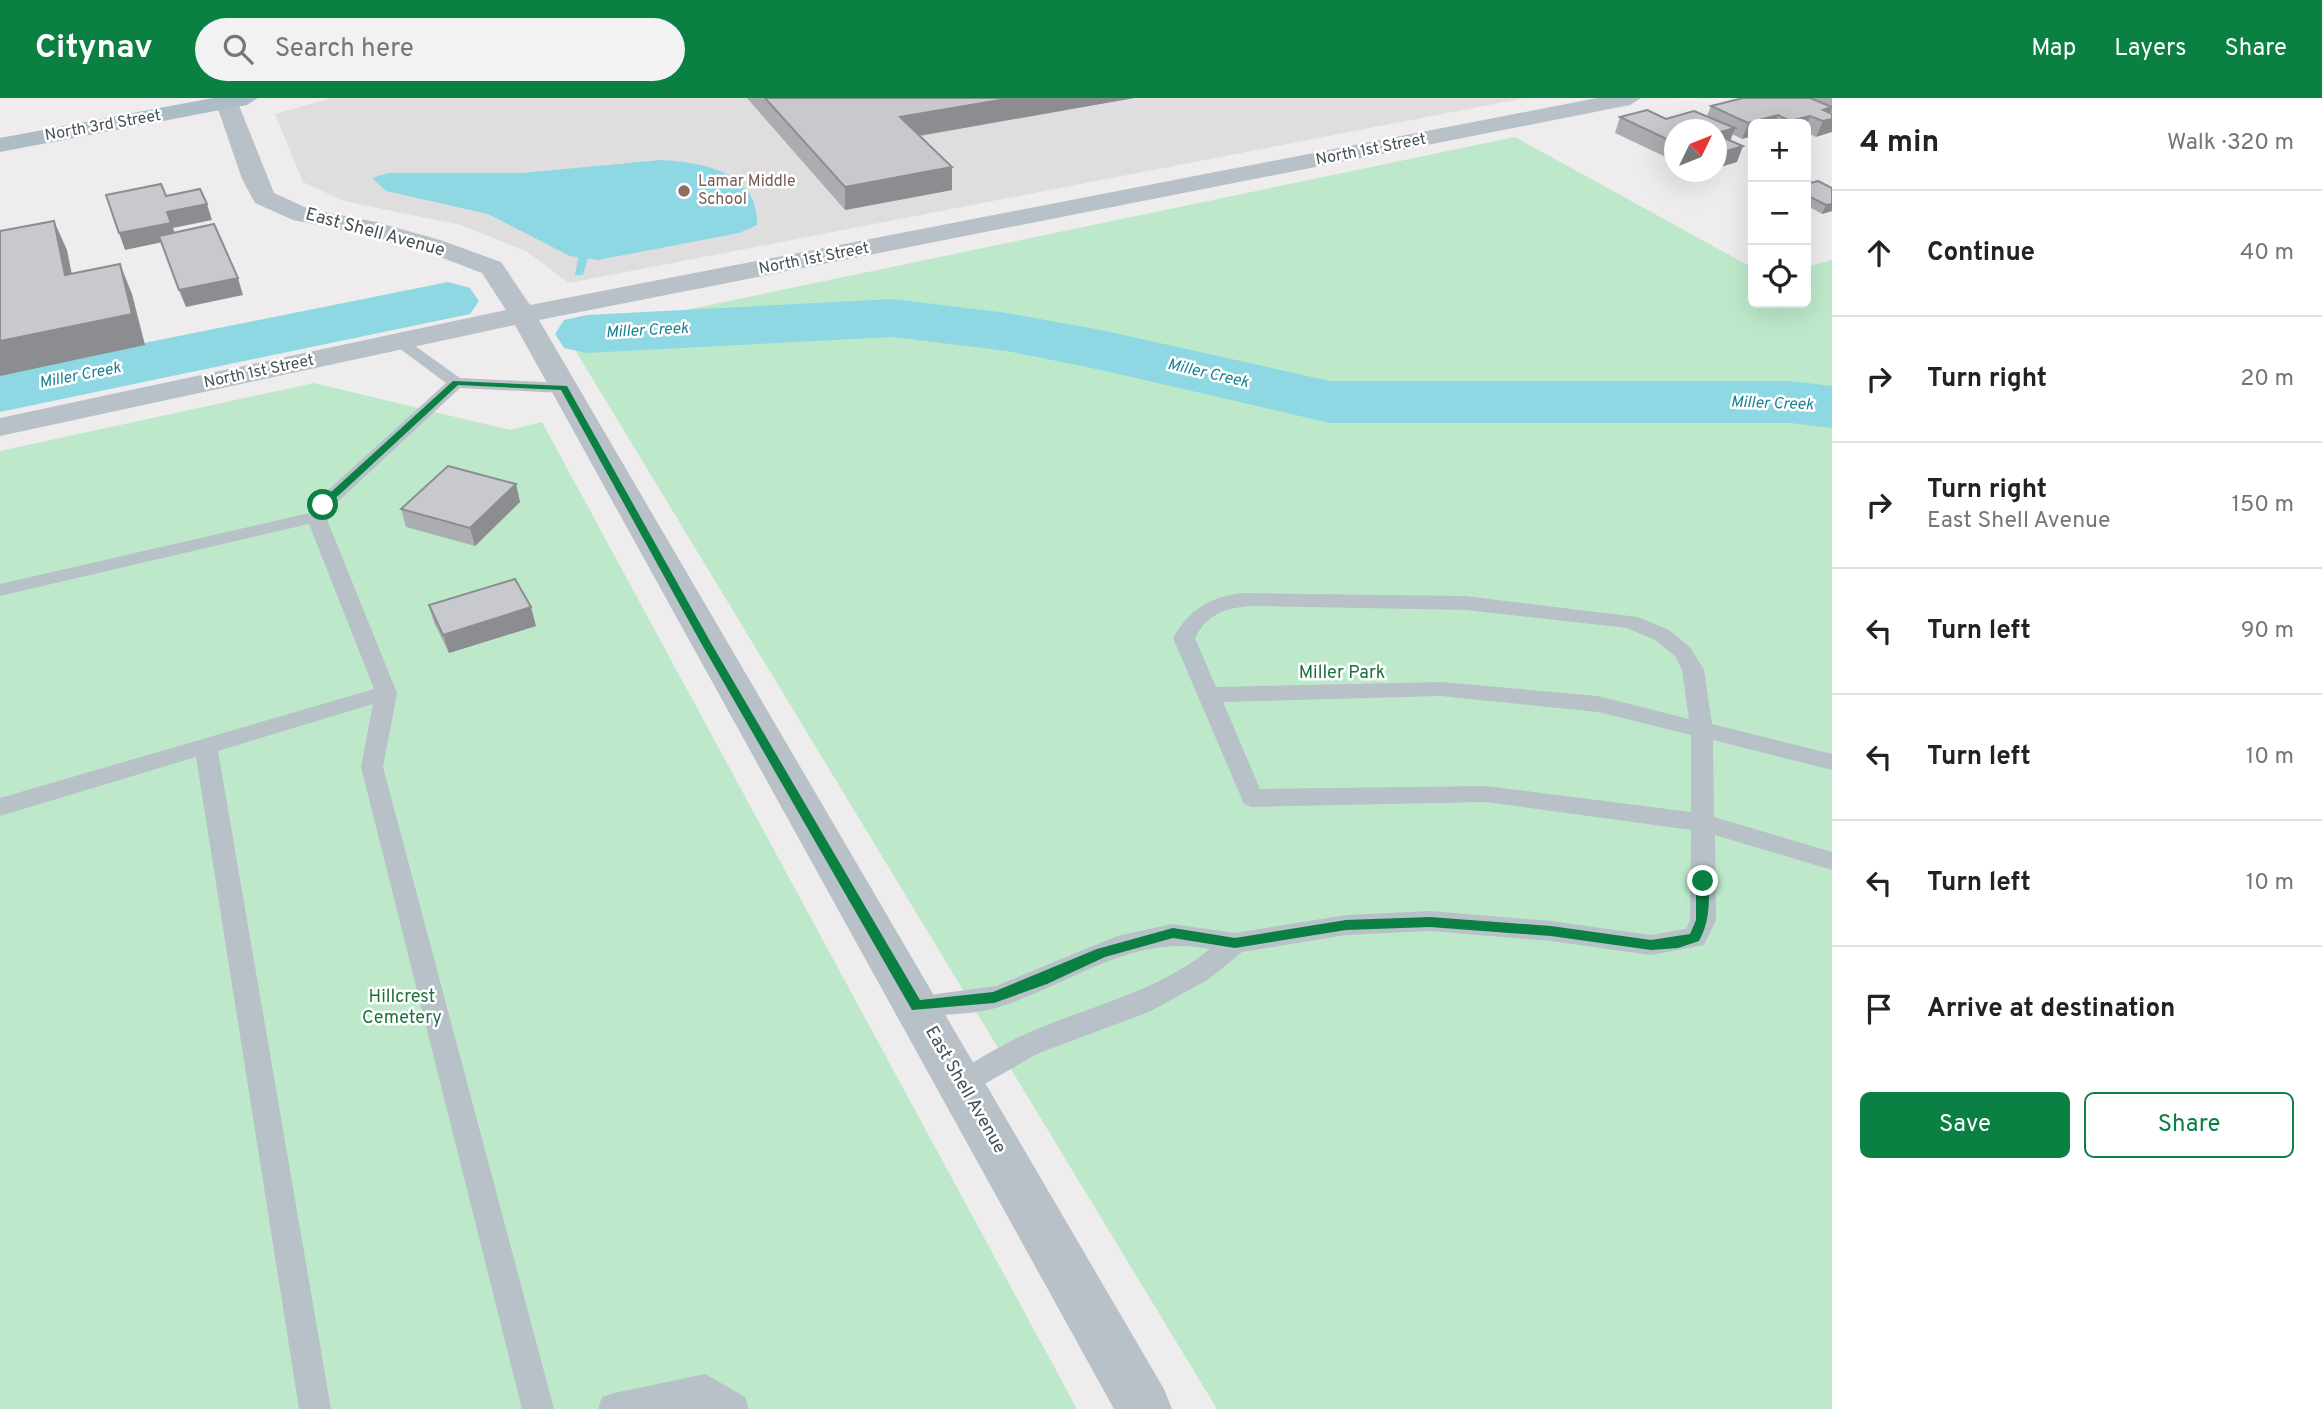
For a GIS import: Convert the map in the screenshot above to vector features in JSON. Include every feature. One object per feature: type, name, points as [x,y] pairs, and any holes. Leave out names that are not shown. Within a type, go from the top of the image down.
[{"type":"main road","name":"North 3rd Street","points":[[0,143],[170,98]]},
{"type":"main road","name":"North 3rd Street","points":[[0,143],[237,100]]},
{"type":"street","name":"North 1st Street","points":[[0,427],[523,316],[1630,98]]},
{"type":"street","name":"East Shell Avenue","points":[[237,100],[254,179],[264,198],[302,215],[418,241],[492,268],[523,316],[706,643],[961,1083],[1144,1409]]},
{"type":"lane","points":[[401,341],[456,383],[564,388]]},
{"type":"lane","points":[[0,590],[316,517],[323,505],[456,383]]},
{"type":"lane","points":[[316,517],[386,694],[372,767],[538,1409]]},
{"type":"lane","points":[[916,1006],[994,998],[1102,953],[1173,933],[1235,943],[1346,925],[1430,922],[1551,931],[1651,945],[1678,943],[1695,938],[1703,920],[1704,822],[1702,732],[1693,670],[1683,652],[1662,635],[1619,620],[1465,603],[1374,599],[1241,599],[1211,606],[1193,619],[1184,638],[1193,665],[1209,695],[1252,798],[1486,794],[1704,822],[1832,861]]},
{"type":"lane","points":[[1209,695],[1441,689],[1598,704],[1702,732],[1832,762]]},
{"type":"lane","points":[[0,807],[386,694]]},
{"type":"lane","points":[[206,747],[315,1409]]},
{"type":"lane","points":[[961,1083],[1029,1045],[1140,1004],[1200,972],[1235,943]]},
{"type":"lane","points":[[614,1409],[705,1390],[733,1409]]},
{"type":"shaded area","name":"Lamar Middle School","points":[[332,98],[1525,98],[569,283],[526,251],[461,225],[344,201],[303,182],[275,114]]},
{"type":"green space","name":"Miller Park","points":[[1515,137],[1748,265],[1748,308],[1811,308],[1811,266],[1832,260],[1832,1409],[1217,1409],[566,335]]},
{"type":"green space","name":"Hillcrest Cemetery","points":[[314,383],[510,430],[542,422],[1077,1409],[0,1409],[0,451]]},
{"type":"water","points":[[661,160],[710,167],[725,173],[749,193],[755,207],[757,225],[739,233],[598,260],[570,256],[488,214],[386,191],[372,178],[388,173],[522,173]]},
{"type":"building","points":[[765,98],[1012,98],[900,117],[952,167],[845,187]]},
{"type":"building","points":[[1743,98],[1810,98],[1832,107],[1823,110],[1832,114],[1832,119],[1823,121],[1810,116],[1786,119],[1778,115],[1748,119],[1748,123],[1711,106]]},
{"type":"building","points":[[1647,110],[1666,119],[1664,138],[1620,117]]},
{"type":"building","points":[[1694,111],[1713,119],[1666,119]]},
{"type":"building","points":[[1727,139],[1743,146],[1727,151]]},
{"type":"building","points":[[1818,181],[1832,188],[1832,204],[1826,205],[1811,198],[1811,183]]},
{"type":"building","points":[[161,184],[166,196],[200,189],[207,204],[167,212],[171,223],[119,233],[106,195]]},
{"type":"building","points":[[54,221],[65,275],[120,264],[132,314],[0,341],[0,231]]},
{"type":"building","points":[[214,224],[238,278],[179,290],[159,236]]},
{"type":"building","points":[[448,466],[516,484],[470,528],[401,509]]},
{"type":"building","points":[[515,579],[531,607],[443,635],[429,605]]},
{"type":"waterway","points":[[579,273],[583,258],[596,242]]},
{"type":"waterway","name":"Miller Creek","points":[[0,392],[448,301]]},
{"type":"waterway","name":"Miller Creek","points":[[587,334],[893,318],[1007,332],[1101,350],[1330,402],[1790,402],[1832,407]]},
{"type":"place","name":"Lamar Middle School","points":[[684,191]]},
{"type":"route","points":[[323,505],[456,383],[564,388],[706,643],[916,1006],[994,998],[1102,953],[1173,933],[1235,943],[1346,925],[1430,922],[1551,931],[1651,945],[1678,943],[1695,938],[1703,920],[1703,881]]}]
